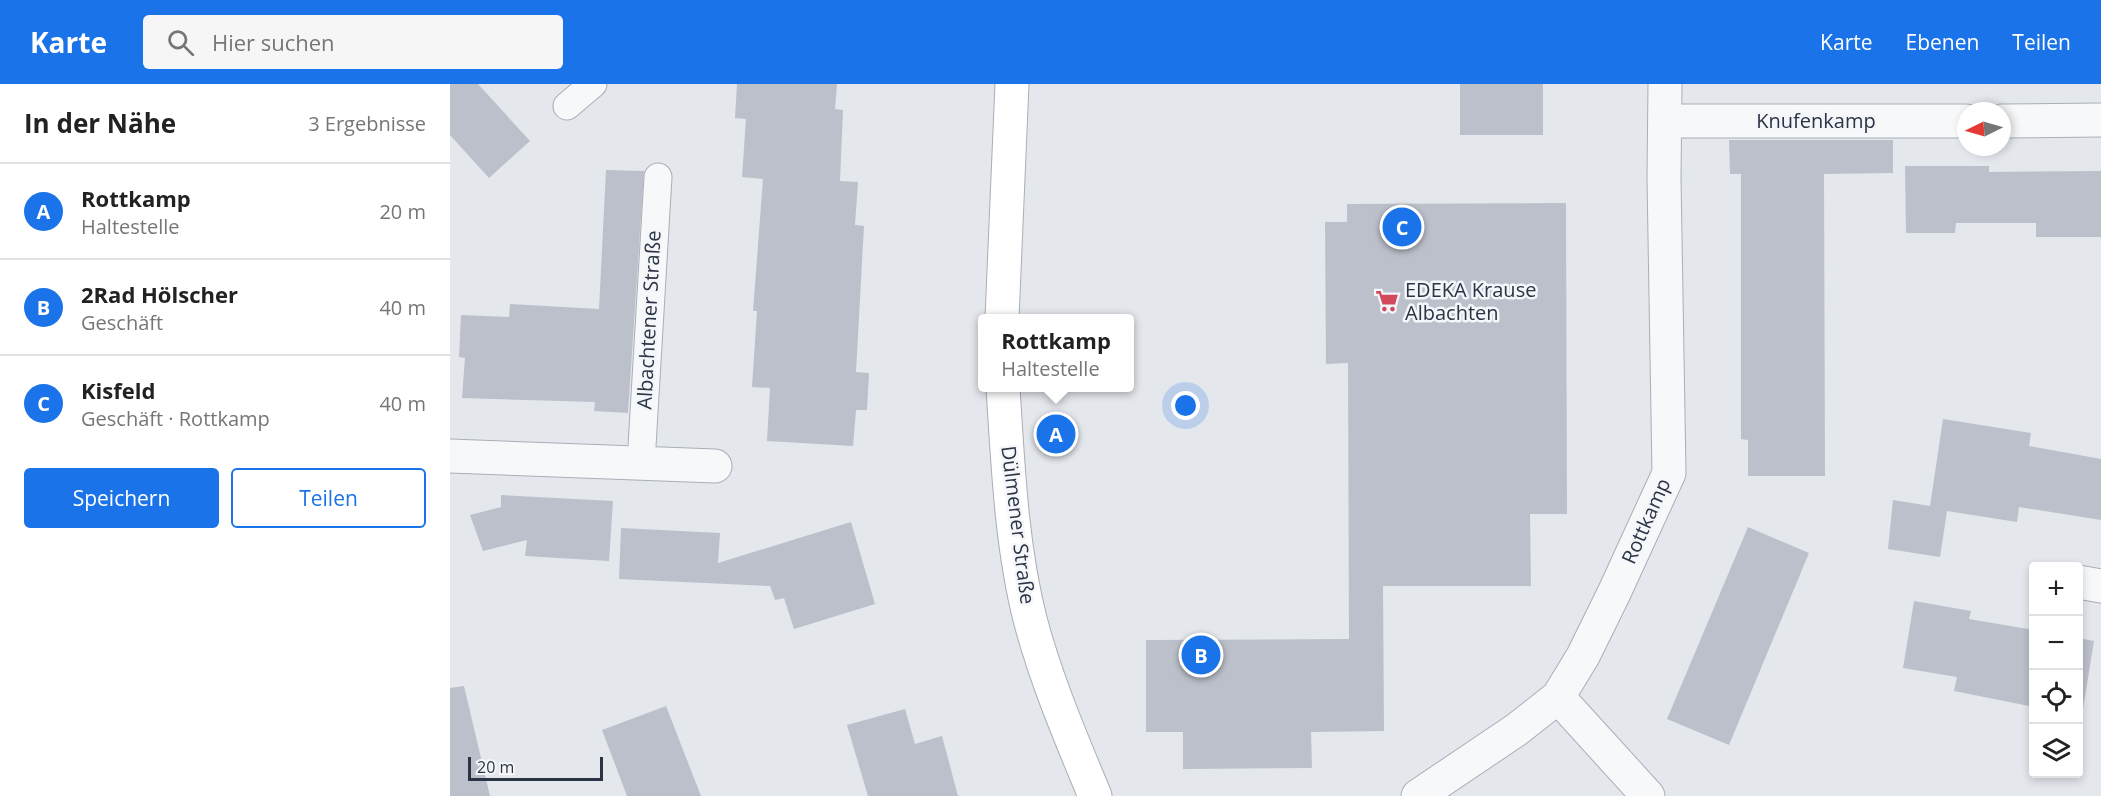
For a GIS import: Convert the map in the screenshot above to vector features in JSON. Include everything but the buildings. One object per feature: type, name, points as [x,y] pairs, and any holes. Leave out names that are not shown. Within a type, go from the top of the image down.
[{"type":"main road","points":[[1002,314],[1012,84]]},
{"type":"main road","name":"Dülmener Straße","points":[[1003,392],[1014,534],[1030,619],[1063,719],[1095,796]]},
{"type":"street","name":"Rottkamp","points":[[1418,796],[1516,730],[1558,697],[1583,656],[1609,604],[1669,473],[1664,178],[1665,84]]},
{"type":"street","points":[[2011,120],[2101,120]]},
{"type":"street","name":"Knufenkamp","points":[[1666,121],[1957,121]]},
{"type":"street","points":[[450,456],[715,466]]},
{"type":"street","points":[[2083,583],[2101,586]]},
{"type":"street","points":[[1558,697],[1648,796]]},
{"type":"lane","points":[[567,106],[593,84]]},
{"type":"lane","name":"Albachtener Straße","points":[[641,463],[658,177]]},
{"type":"place","name":"Kisfeld","points":[[1402,227]]},
{"type":"place","name":"EDEKA Krause Albachten","points":[[1387,301]]},
{"type":"place","name":"Rottkamp","points":[[1056,434]]},
{"type":"place","name":"2Rad Hölscher","points":[[1201,655]]}]
